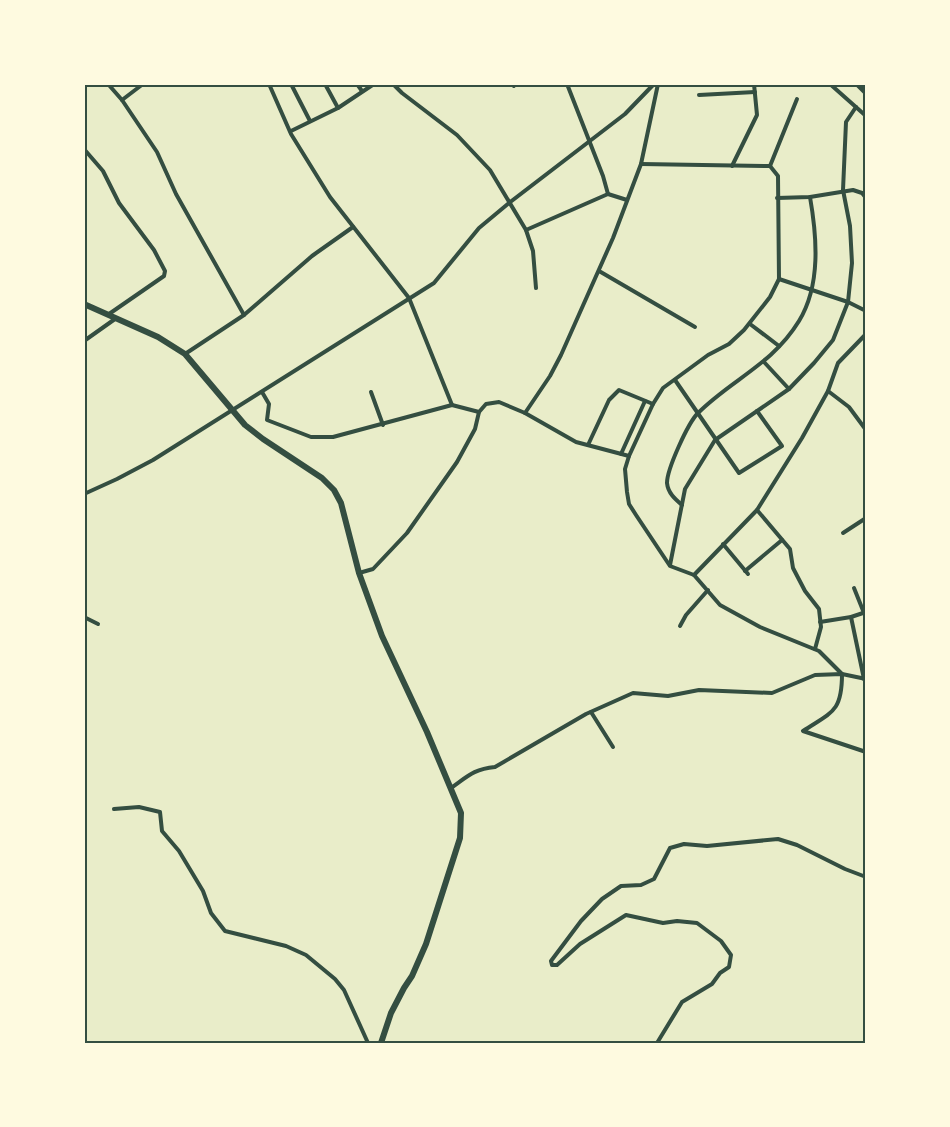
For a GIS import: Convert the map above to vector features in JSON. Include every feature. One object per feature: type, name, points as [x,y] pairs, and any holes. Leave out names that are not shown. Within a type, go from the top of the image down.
[{"type":"highway","points":[[859,84],[866,91]]},
{"type":"main road","points":[[84,304],[158,337],[185,354],[245,425],[322,478],[334,490],[341,503],[359,573],[381,636],[461,813],[460,838],[426,944],[392,1013],[381,1043]]},
{"type":"street","points":[[108,84],[122,100],[157,152],[176,194],[244,315]]},
{"type":"street","points":[[122,100],[143,84]]},
{"type":"street","points":[[269,84],[291,134],[330,197],[409,298],[452,405]]},
{"type":"street","points":[[291,84],[310,121]]},
{"type":"street","points":[[325,84],[338,108]]},
{"type":"street","points":[[357,84],[362,91]]},
{"type":"street","points":[[291,131],[338,108],[374,84]]},
{"type":"street","points":[[393,84],[457,135],[490,170],[526,230],[533,251],[536,288]]},
{"type":"street","points":[[567,84],[608,194]]},
{"type":"street","points":[[84,494],[153,460],[434,283],[479,228],[625,114],[656,84]]},
{"type":"street","points":[[525,413],[550,376],[599,271],[641,164],[656,84]]},
{"type":"street","points":[[732,166],[757,115],[754,84]]},
{"type":"street","points":[[830,84],[866,116]]},
{"type":"street","points":[[699,95],[755,93]]},
{"type":"street","points":[[770,166],[797,99]]},
{"type":"street","points":[[670,566],[685,489],[715,440],[789,389],[833,340],[848,302],[852,263],[850,226],[843,190],[846,122],[856,107]]},
{"type":"street","points":[[84,149],[103,171],[119,203],[154,250],[165,271],[164,276],[109,315]]},
{"type":"street","points":[[641,164],[770,166]]},
{"type":"street","points":[[770,166],[778,176],[779,279],[770,297],[750,324],[729,344],[663,388],[653,404],[625,469],[629,504],[670,566],[694,575],[720,605],[760,627],[815,649],[842,674],[842,695],[835,708],[822,721],[803,731],[866,752]]},
{"type":"street","points":[[777,198],[810,197],[843,190],[853,190],[866,198]]},
{"type":"street","points":[[526,230],[608,194],[627,200]]},
{"type":"street","points":[[682,505],[668,489],[667,481],[670,468],[691,423],[697,414],[719,395],[764,362],[799,321],[811,290],[816,252],[810,197]]},
{"type":"street","points":[[185,354],[244,315],[312,256],[353,227]]},
{"type":"street","points":[[599,271],[695,327]]},
{"type":"street","points":[[779,279],[866,310]]},
{"type":"street","points":[[84,341],[117,318]]},
{"type":"street","points":[[750,324],[779,346]]},
{"type":"street","points":[[694,575],[757,510],[828,391],[838,363],[866,334]]},
{"type":"street","points":[[764,362],[789,389]]},
{"type":"street","points":[[675,380],[740,473],[782,446],[757,411]]},
{"type":"street","points":[[588,445],[609,399],[619,390],[653,404]]},
{"type":"street","points":[[828,391],[849,407],[866,430]]},
{"type":"street","points":[[262,392],[269,404],[267,420],[311,437],[333,438],[452,405],[478,412]]},
{"type":"street","points":[[370,392],[383,425]]},
{"type":"street","points":[[621,454],[645,401]]},
{"type":"street","points":[[359,573],[373,569],[407,533],[457,462],[475,429],[478,412],[486,404],[499,402],[525,413],[576,442],[629,456]]},
{"type":"street","points":[[757,510],[790,549],[793,568],[805,591],[819,609],[820,622],[815,649]]},
{"type":"street","points":[[843,533],[866,518]]},
{"type":"street","points":[[723,544],[747,572],[782,540]]},
{"type":"street","points":[[820,622],[851,617],[865,612],[854,588]]},
{"type":"street","points":[[680,626],[686,615],[708,590]]},
{"type":"street","points":[[84,617],[98,624]]},
{"type":"street","points":[[451,788],[469,774],[479,769],[495,767],[591,712],[633,693],[668,696],[699,690],[772,693],[815,675],[842,674],[865,679],[851,617]]},
{"type":"street","points":[[591,712],[613,747]]},
{"type":"street","points":[[114,809],[139,807],[160,812],[162,831],[179,851],[203,891],[211,913],[225,931],[286,946],[306,955],[344,990],[368,1043]]},
{"type":"street","points":[[657,1043],[682,1002],[712,984],[720,973],[729,967],[731,955],[716,937],[697,923],[677,921],[663,923],[626,915],[580,944],[557,965],[552,965],[551,961],[575,929],[602,899],[621,886],[641,885],[654,879],[670,848],[684,844],[707,846],[778,839],[797,845],[866,877]]}]
